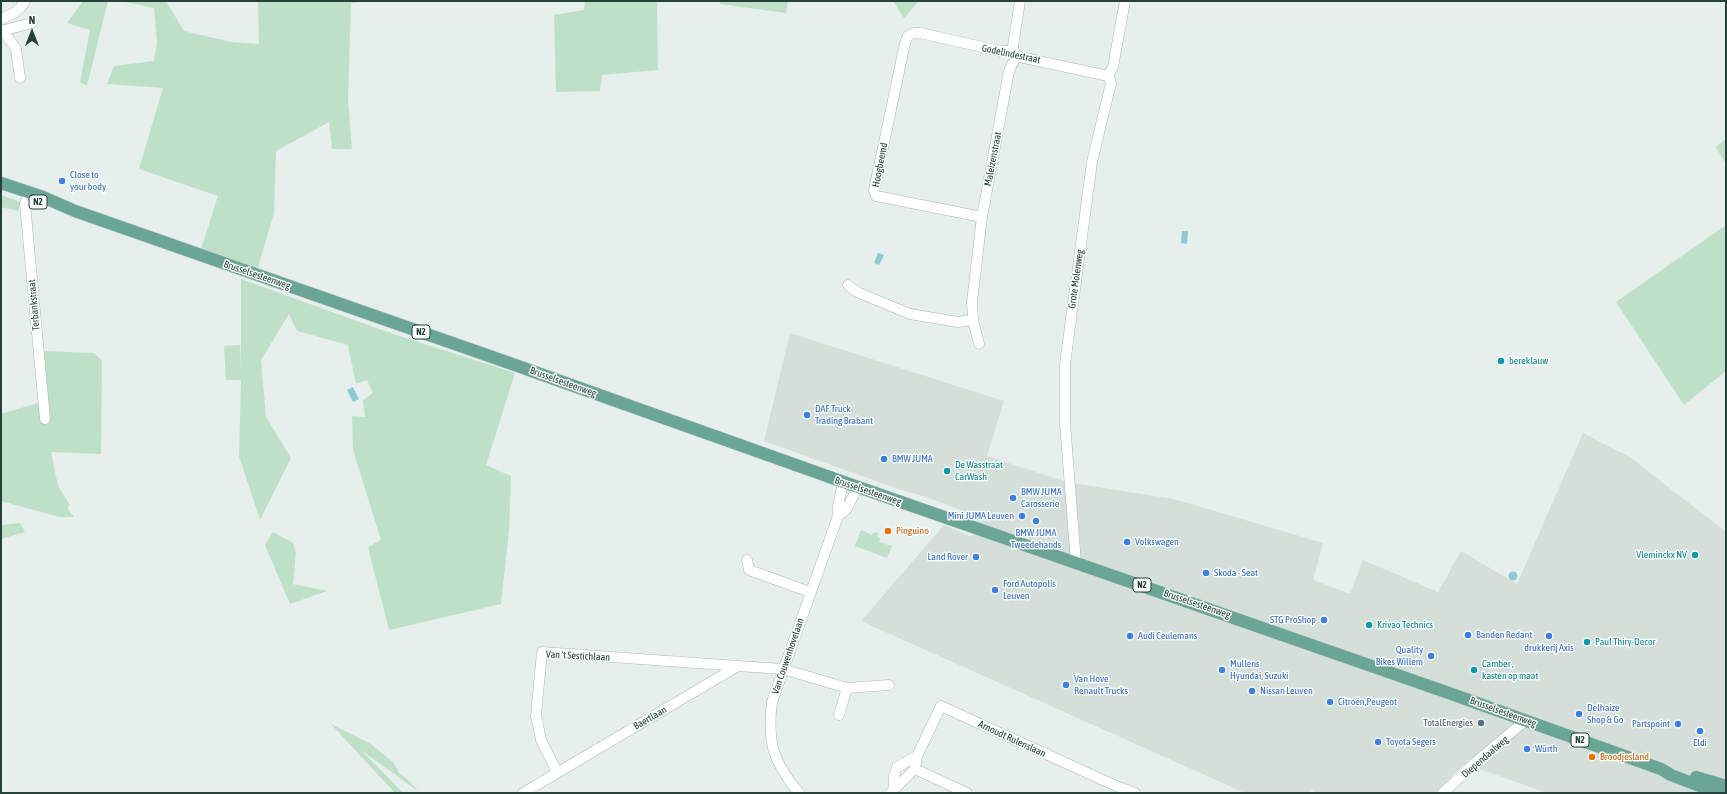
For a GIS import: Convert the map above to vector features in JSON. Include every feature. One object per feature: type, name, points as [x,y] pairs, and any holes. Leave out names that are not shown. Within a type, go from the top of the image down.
[{"type":"main road","name":"Brusselsesteenweg","points":[[1,182],[28,195]]},
{"type":"main road","name":"Brusselsesteenweg","points":[[1,189],[28,195],[75,211],[843,482],[1526,720],[1661,769],[1671,775],[1718,793]]},
{"type":"main road","name":"Brusselsesteenweg","points":[[1661,769],[1673,770],[1726,786]]},
{"type":"street","points":[[1,19],[12,15],[19,10],[25,1]]},
{"type":"street","name":"Maleizenstraat","points":[[979,344],[973,320],[972,302],[982,216],[1009,71],[1015,55],[1013,46],[1020,1]]},
{"type":"street","name":"Grote Molenweg","points":[[1076,562],[1065,423],[1065,364],[1092,162],[1111,83],[1108,76],[1113,67],[1125,1]]},
{"type":"street","points":[[20,78],[16,49],[2,31],[32,23]]},
{"type":"street","name":"Godelindestraat","points":[[914,33],[1000,51],[1008,51],[1015,55],[1108,76]]},
{"type":"street","name":"Hoogbeemd","points":[[914,33],[908,36],[905,43],[874,190],[876,196],[982,216]]},
{"type":"street","name":"Terbankstraat","points":[[28,195],[25,204],[44,419]]},
{"type":"street","points":[[848,285],[857,292],[910,314],[958,322],[973,320]]},
{"type":"street","name":"Van Couwenhovelaan","points":[[799,793],[778,764],[771,743],[769,724],[772,702],[838,516],[838,507],[843,482]]},
{"type":"street","name":"Van Couwenhovelaan","points":[[838,516],[846,510],[858,487]]},
{"type":"street","points":[[747,560],[749,570],[810,592]]},
{"type":"street","name":"Van 't Sestichlaan","points":[[557,772],[541,740],[536,715],[542,652],[738,666]]},
{"type":"street","points":[[738,666],[783,669],[847,688],[889,685]]},
{"type":"street","name":"Baertlaan","points":[[523,793],[738,666]]},
{"type":"street","points":[[839,716],[847,688]]},
{"type":"street","name":"Arnoudt Rulenslaan","points":[[915,769],[917,756],[941,706],[1116,786],[1135,793]]},
{"type":"street","name":"Diependaalweg","points":[[1443,793],[1526,720]]},
{"type":"street","points":[[892,791],[894,776],[897,768],[917,756]]},
{"type":"street","points":[[892,791],[915,769],[967,793]]},
{"type":"shaded area","points":[[790,333],[1004,401],[987,456],[1066,482],[1174,499],[1323,543],[1313,580],[1350,594],[1363,560],[1438,592],[1461,551],[1517,584],[1583,433],[1630,457],[1726,532],[1726,780],[1721,793],[1547,793],[1477,768],[1471,759],[1452,775],[1453,776],[1435,793],[1315,793],[1312,790],[1309,793],[1245,793],[861,621],[944,525],[972,537],[979,517],[764,441]]},
{"type":"green space","points":[[83,1],[108,1],[87,86],[80,82],[90,30],[67,23]]},
{"type":"green space","points":[[120,1],[166,1],[184,31],[231,42],[259,44],[258,1],[367,1],[351,3],[348,100],[352,149],[332,149],[329,122],[276,151],[274,213],[257,270],[200,252],[218,196],[139,169],[163,88],[107,84],[114,66],[154,61],[157,43],[154,8]]},
{"type":"green space","points":[[585,1],[657,1],[658,70],[602,75],[600,91],[556,92],[554,15],[584,10]]},
{"type":"green space","points":[[719,1],[788,1],[786,13],[720,4]]},
{"type":"green space","points":[[893,1],[919,1],[904,18]]},
{"type":"green space","points":[[1726,139],[1726,164],[1716,147]]},
{"type":"green space","points":[[1,195],[21,202],[18,211],[1,207]]},
{"type":"green space","points":[[1726,225],[1726,371],[1684,405],[1616,302]]},
{"type":"green space","points":[[241,279],[393,334],[515,373],[486,465],[511,476],[509,530],[501,604],[389,630],[368,547],[381,540],[353,450],[352,416],[365,417],[363,400],[373,393],[367,380],[356,384],[348,345],[297,331],[289,314],[261,360],[266,417],[291,458],[260,520],[239,456],[241,380],[226,380],[224,346],[240,345],[241,367]]},
{"type":"green space","points":[[44,351],[94,353],[102,361],[101,454],[51,452],[58,486],[70,505],[67,508],[74,517],[59,517],[1,501],[1,414],[41,402],[42,353]]},
{"type":"green space","points":[[20,523],[25,532],[1,539],[1,525]]},
{"type":"green space","points":[[861,530],[872,535],[874,532],[878,533],[877,537],[880,538],[879,542],[892,546],[887,558],[855,546]]},
{"type":"green space","points":[[273,532],[293,543],[296,553],[293,584],[327,591],[290,604],[265,545]]},
{"type":"green space","points":[[331,724],[371,744],[394,763],[399,773],[418,791],[361,750],[403,793],[395,793]]},
{"type":"water","points":[[1182,231],[1188,231],[1187,244],[1181,243]]},
{"type":"water","points":[[878,253],[884,255],[879,265],[874,263]]},
{"type":"water","points":[[353,387],[359,399],[353,402],[347,390]]},
{"type":"water","points":[[1513,571],[1518,576],[1513,581],[1508,576]]},
{"type":"place","name":"Close to your body","points":[[62,181]]},
{"type":"place","name":"bereklauw","points":[[1501,361]]},
{"type":"place","name":"DAF Truck Trading Brabant","points":[[807,415]]},
{"type":"place","name":"BMW JUMA","points":[[884,459]]},
{"type":"place","name":"De Wasstraat CarWash","points":[[947,471]]},
{"type":"place","name":"BMW JUMA Carosserie","points":[[1013,498]]},
{"type":"place","name":"Mini JUMA Leuven","points":[[1022,516]]},
{"type":"place","name":"BMW JUMA Tweedehands","points":[[1036,521]]},
{"type":"place","name":"Pinguino","points":[[888,531]]},
{"type":"place","name":"Volkswagen","points":[[1127,542]]},
{"type":"place","name":"Vleminckx NV","points":[[1695,555]]},
{"type":"place","name":"Land Rover","points":[[976,557]]},
{"type":"place","name":"Skoda - Seat","points":[[1206,573]]},
{"type":"place","name":"Ford Autopolis Leuven","points":[[995,590]]},
{"type":"place","name":"STG ProShop","points":[[1324,620]]},
{"type":"place","name":"Krivao Technics","points":[[1369,625]]},
{"type":"place","name":"Banden Redant","points":[[1468,635]]},
{"type":"place","name":"Audi Ceulemans","points":[[1130,636]]},
{"type":"place","name":"drukkerij Axis","points":[[1549,636]]},
{"type":"place","name":"Paul Thiry-Decor","points":[[1587,642]]},
{"type":"place","name":"Quality Bikes Willem","points":[[1431,656]]},
{"type":"place","name":"Mullens Hyundai, Suzuki","points":[[1222,670]]},
{"type":"place","name":"Camber , kasten op maat","points":[[1474,670]]},
{"type":"place","name":"Van Hove Renault Trucks","points":[[1066,685]]},
{"type":"place","name":"Nissan Leuven","points":[[1252,691]]},
{"type":"place","name":"Citroën,Peugeot","points":[[1330,702]]},
{"type":"place","name":"Delhaize Shop & Go","points":[[1579,714]]},
{"type":"place","name":"TotalEnergies","points":[[1481,723]]},
{"type":"place","name":"Partspoint","points":[[1678,724]]},
{"type":"place","name":"Eldi","points":[[1700,731]]},
{"type":"place","name":"Toyota Segers","points":[[1378,742]]},
{"type":"place","name":"Würth","points":[[1527,749]]},
{"type":"place","name":"Broodjesland","points":[[1592,757]]}]
